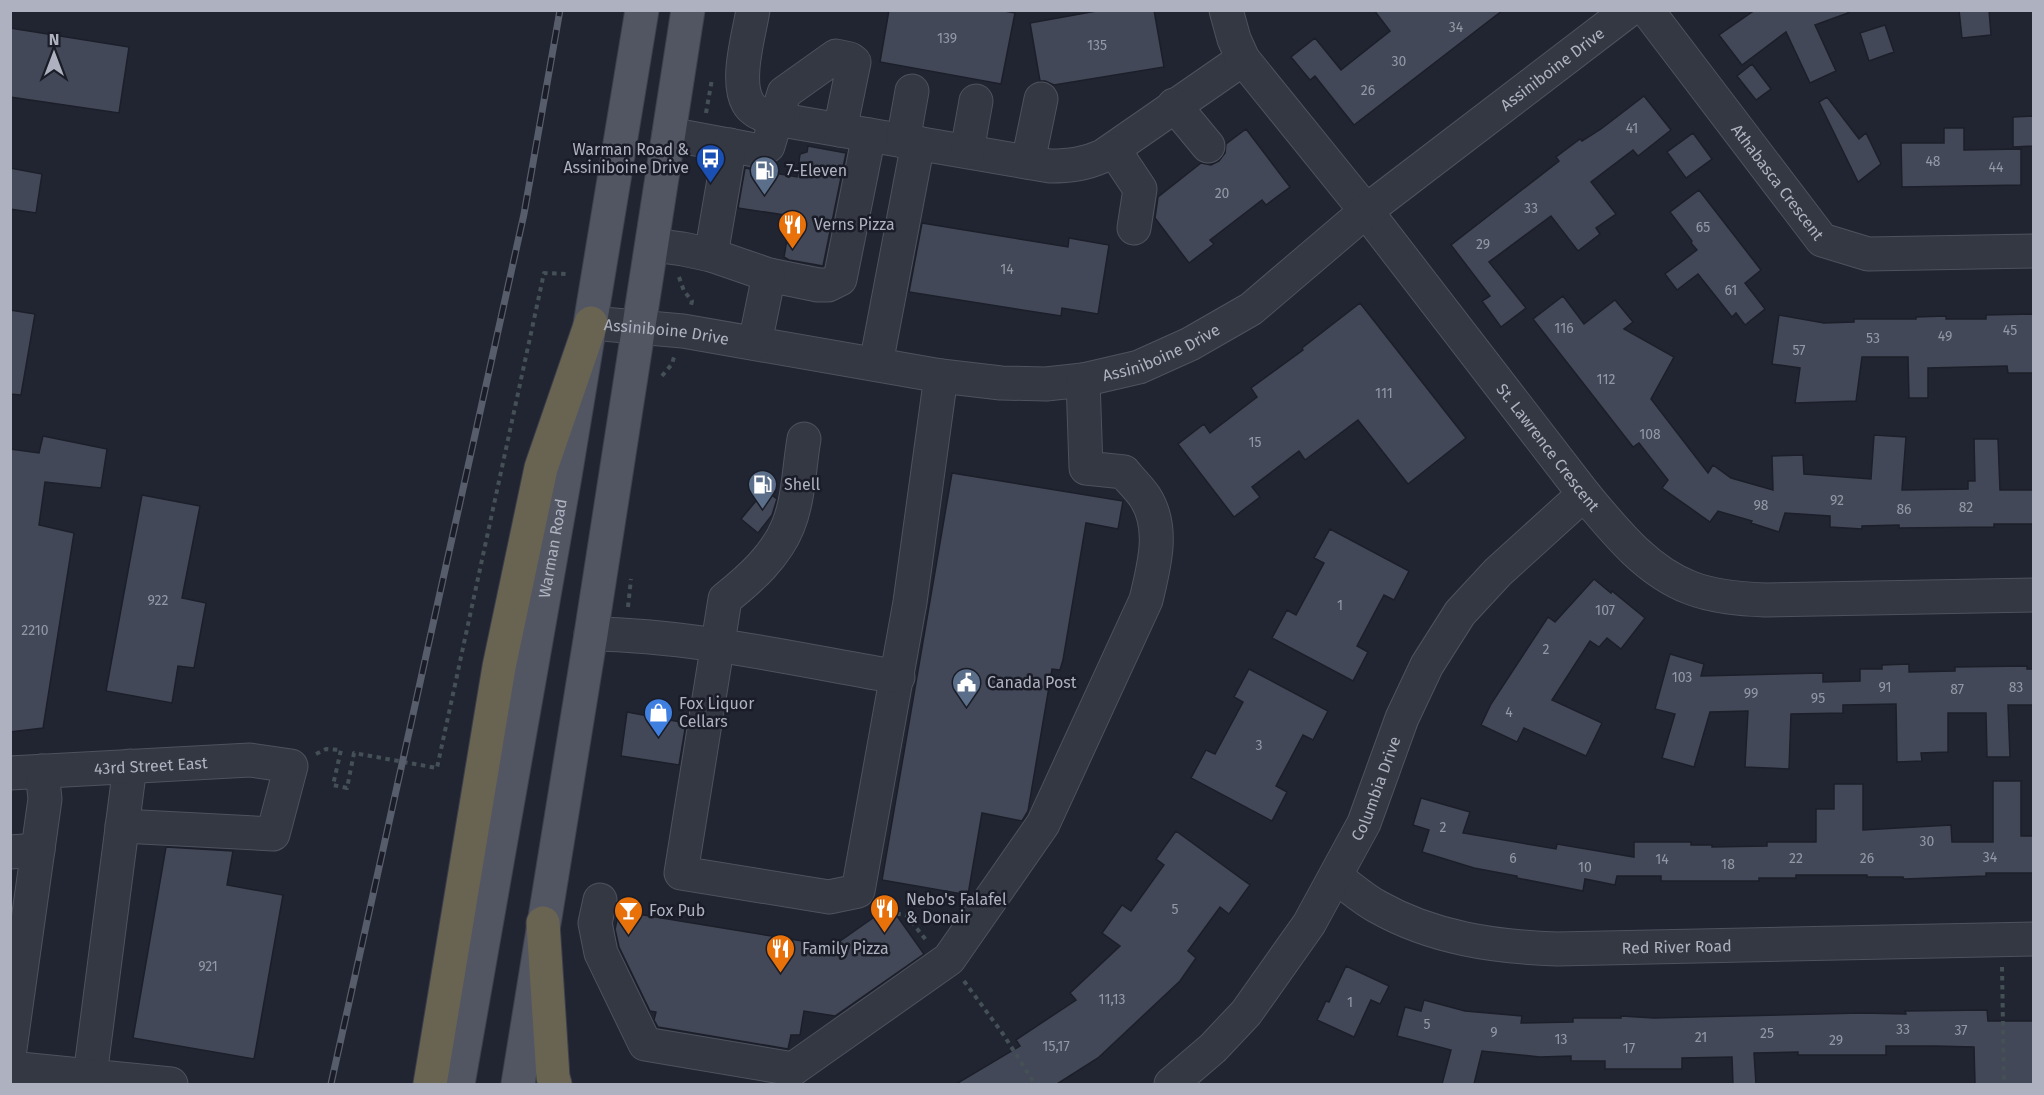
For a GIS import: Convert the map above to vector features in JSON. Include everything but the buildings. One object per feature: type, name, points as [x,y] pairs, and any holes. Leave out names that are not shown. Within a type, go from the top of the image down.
[{"type":"highway","points":[[430,1084],[499,667],[542,468],[591,323]]},
{"type":"highway","points":[[543,923],[555,1084]]},
{"type":"main road","name":"Warman Road","points":[[458,1084],[591,323],[642,10]]},
{"type":"main road","points":[[518,1084],[543,923],[607,634],[638,327],[688,10]]},
{"type":"street","points":[[753,10],[743,76],[743,91],[748,105],[758,113],[775,119],[1050,165],[1087,163],[1114,150],[1174,105],[1243,59]]},
{"type":"street","name":"St. Lawrence Crescent","points":[[1226,10],[1234,39],[1243,59],[1366,211],[1584,494],[1620,537],[1654,568],[1691,588],[1734,598],[1765,600],[2034,595]]},
{"type":"street","name":"Assiniboine Drive","points":[[591,323],[682,331],[941,376],[1012,383],[1046,384],[1083,380],[1139,367],[1190,344],[1251,309],[1366,211],[1629,10]]},
{"type":"street","name":"Athabasca Crescent","points":[[1647,10],[1822,240],[1868,254],[2034,251]]},
{"type":"street","points":[[652,245],[711,255],[770,275],[818,285],[828,285],[840,279],[854,132],[854,62],[836,56],[784,93],[768,146],[760,151],[669,134]]},
{"type":"street","points":[[876,364],[910,142],[912,91]]},
{"type":"street","points":[[1028,162],[1041,99]]},
{"type":"street","points":[[967,152],[976,101]]},
{"type":"street","points":[[1174,105],[1208,146]]},
{"type":"street","points":[[711,255],[730,145]]},
{"type":"street","points":[[1114,150],[1140,189],[1134,228]]},
{"type":"street","points":[[755,343],[770,275]]},
{"type":"street","points":[[804,439],[793,510],[788,526],[777,546],[754,575],[725,599],[681,873],[829,897],[858,891],[898,677],[921,532],[941,376]]},
{"type":"street","points":[[600,900],[595,923],[601,953],[645,1044],[656,1046],[793,1069],[949,959],[1043,824],[1146,600],[1154,564],[1157,528],[1146,498],[1124,472],[1086,468],[1083,380]]},
{"type":"street","name":"Columbia Drive","points":[[1170,1084],[1213,1048],[1246,1013],[1303,933],[1336,877],[1364,822],[1402,718],[1427,665],[1460,613],[1498,572],[1584,494]]},
{"type":"street","points":[[607,634],[719,646],[898,677]]},
{"type":"street","name":"43rd Street East","points":[[26,772],[250,760],[291,766]]},
{"type":"street","points":[[90,1076],[130,766]]},
{"type":"street","points":[[122,826],[273,834],[291,766]]},
{"type":"street","points":[[10,1049],[24,851],[45,799],[26,772]]},
{"type":"street","name":"Red River Road","points":[[1336,877],[1377,907],[1418,926],[1465,939],[1510,947],[1557,949],[2034,939]]},
{"type":"street","points":[[10,1068],[155,1084]]},
{"type":"path","points":[[291,766],[326,749],[341,750],[333,785],[347,788],[354,753],[437,768],[544,273],[566,274]]},
{"type":"path","points":[[660,386],[662,375],[672,364],[682,331]]},
{"type":"path","points":[[607,634],[631,578]]},
{"type":"path","points":[[858,891],[882,912],[906,915],[931,947],[949,959],[1003,1034],[1035,1084]]},
{"type":"path","points":[[2002,966],[2004,1084]]},
{"type":"railway","points":[[331,1084],[524,214],[560,10]]},
{"type":"place","name":"Warman Road & Assiniboine Drive","points":[[710,184]]},
{"type":"place","name":"7-Eleven","points":[[765,196]]},
{"type":"place","name":"Verns Pizza","points":[[793,250]]},
{"type":"place","name":"Shell","points":[[763,510]]},
{"type":"place","name":"Canada Post","points":[[966,708]]},
{"type":"place","name":"Fox Liquor Cellars","points":[[658,738]]},
{"type":"place","name":"Nebo's Falafel & Donair","points":[[885,934]]},
{"type":"place","name":"Fox Pub","points":[[628,936]]},
{"type":"place","name":"Family Pizza","points":[[781,974]]}]
